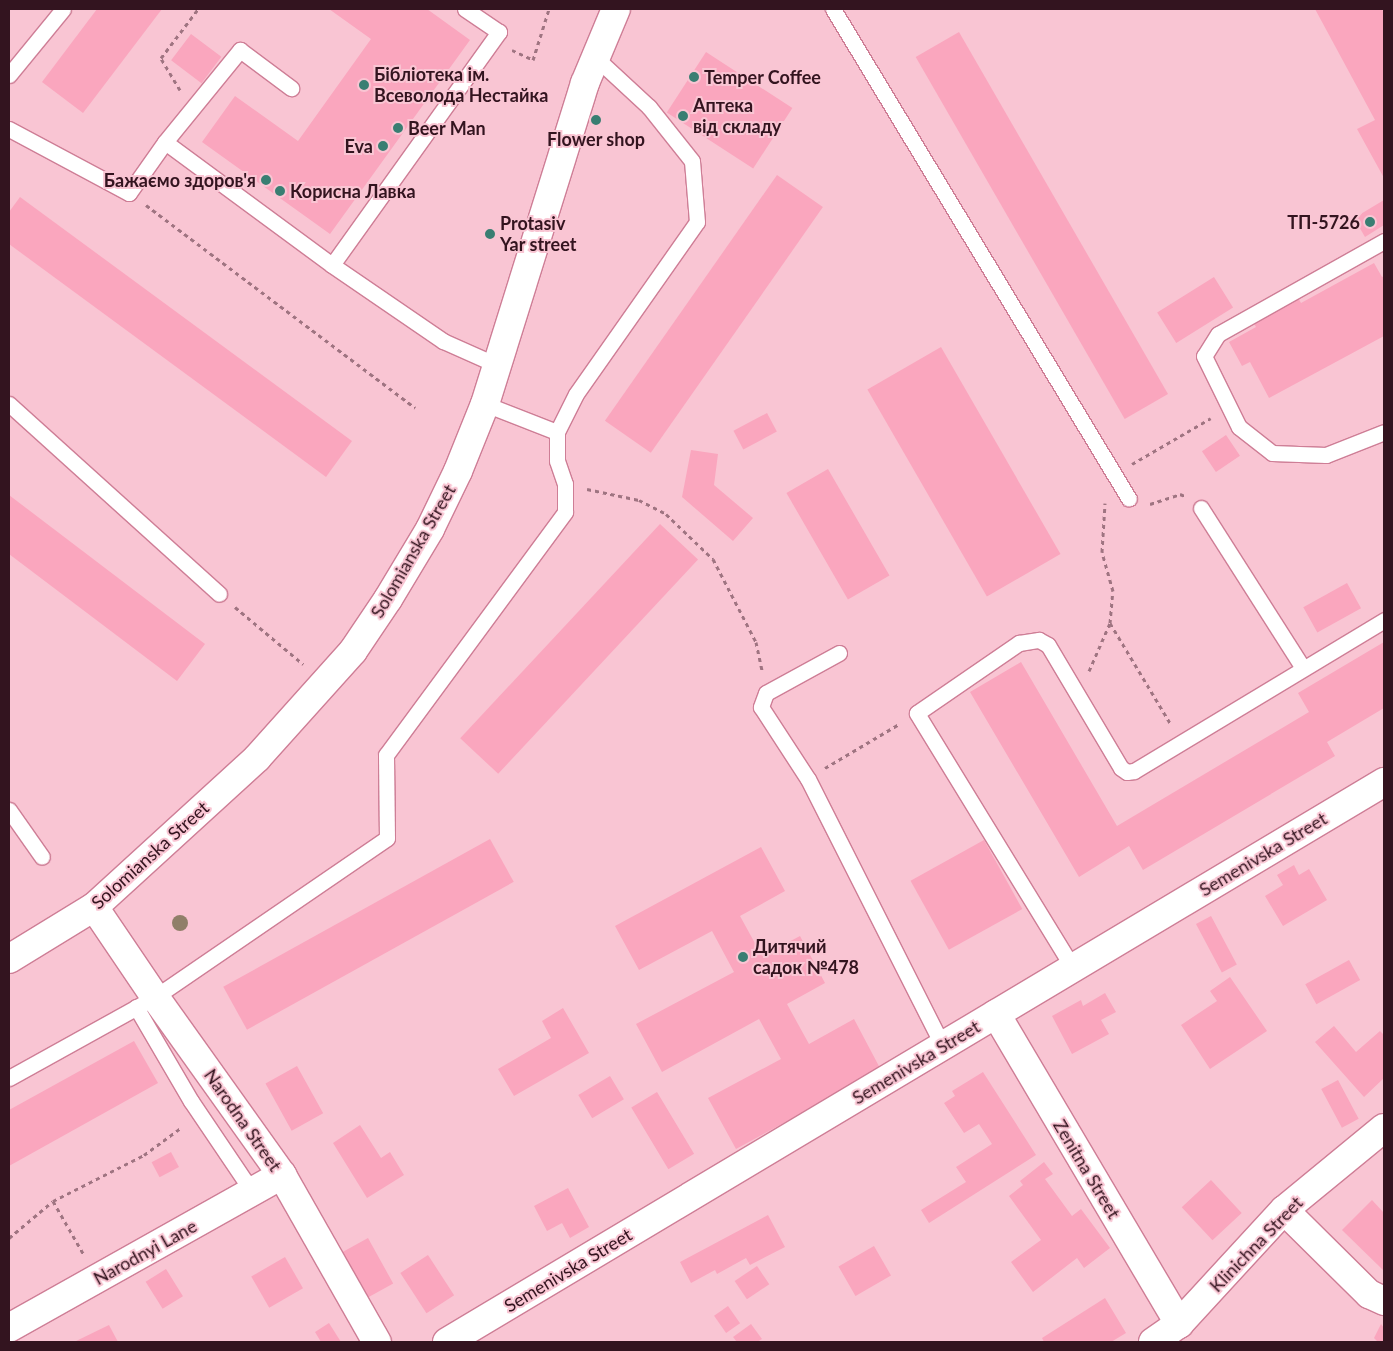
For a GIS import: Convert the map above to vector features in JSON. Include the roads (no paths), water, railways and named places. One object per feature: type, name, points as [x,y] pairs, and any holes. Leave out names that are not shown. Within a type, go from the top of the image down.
[{"type":"street","name":"Solomianska Street","points":[[9,959],[94,907],[256,758],[325,684],[353,650],[388,599],[430,528],[458,471],[486,404],[595,57],[616,9]]},
{"type":"street","name":"Semenivska Street","points":[[447,1342],[1384,782]]},
{"type":"street","name":"Narodna Street","points":[[94,907],[145,1002],[282,1175],[377,1342]]},
{"type":"street","name":"Zenitna Street","points":[[996,1014],[1179,1324]]},
{"type":"street","name":"Klinichna Street","points":[[1152,1342],[1179,1324],[1284,1210],[1384,1128]]},
{"type":"street","name":"Narodnyi Lane","points":[[9,1328],[282,1175]]},
{"type":"street","points":[[1284,1210],[1369,1294],[1384,1301]]},
{"type":"lane","points":[[9,75],[63,9]]},
{"type":"lane","points":[[332,265],[499,32],[465,9]]},
{"type":"lane","points":[[832,9],[1129,499]]},
{"type":"lane","points":[[9,129],[129,193],[165,142],[240,50],[291,88]]},
{"type":"lane","points":[[9,1078],[145,1002],[387,838],[386,755],[565,512],[565,484],[557,461],[557,432],[576,394],[697,222],[692,160],[650,108],[595,57]]},
{"type":"lane","points":[[165,142],[332,265],[443,341],[497,365]]},
{"type":"lane","points":[[1384,241],[1218,334],[1204,356],[1239,427],[1272,453],[1326,455],[1384,432]]},
{"type":"lane","points":[[9,404],[219,594]]},
{"type":"lane","points":[[486,404],[557,432]]},
{"type":"lane","points":[[1201,508],[1303,668]]},
{"type":"lane","points":[[1074,968],[917,713],[1019,643],[1039,640],[1048,645],[1120,768],[1127,772],[1134,771],[1384,620]]},
{"type":"lane","points":[[839,653],[766,693],[761,706],[808,779],[944,1046]]},
{"type":"lane","points":[[9,810],[42,856]]},
{"type":"lane","points":[[145,1002],[200,1114],[245,1181],[258,1189]]},
{"type":"place","name":"Temper Coffee","points":[[694,77]]},
{"type":"place","name":"Бібліотека ім. Всеволода Нестайка","points":[[364,85]]},
{"type":"place","name":"Аптека від складу","points":[[683,116]]},
{"type":"place","name":"Flower shop","points":[[596,120]]},
{"type":"place","name":"Beer Man","points":[[398,128]]},
{"type":"place","name":"Eva","points":[[383,146]]},
{"type":"place","name":"Бажаємо здоров'я","points":[[266,180]]},
{"type":"place","name":"Корисна Лавка","points":[[280,191]]},
{"type":"place","name":"ТП-5726","points":[[1370,222]]},
{"type":"place","name":"Protasiv Yar street","points":[[490,234]]},
{"type":"place","name":"Дитячий садок №478","points":[[743,957]]}]
